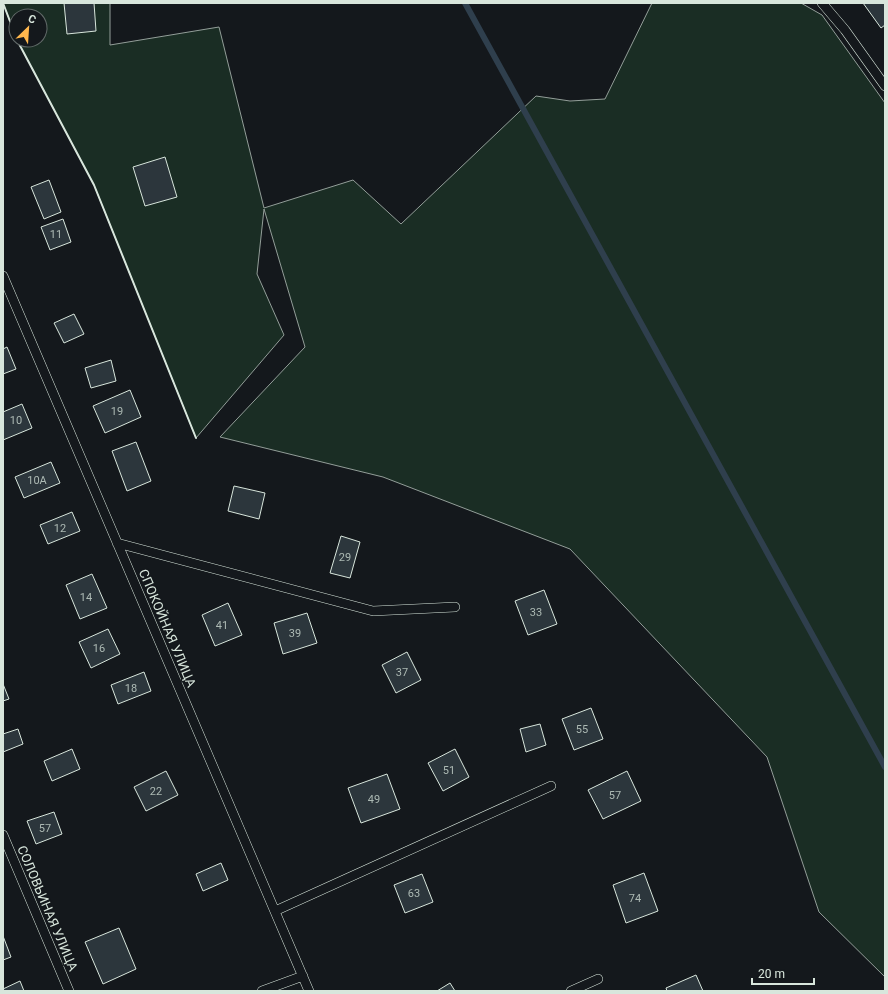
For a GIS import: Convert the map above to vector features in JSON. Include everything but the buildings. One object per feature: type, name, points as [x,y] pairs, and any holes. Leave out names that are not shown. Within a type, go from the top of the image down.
[{"type":"lane","points":[[822,3],[845,30],[885,86]]},
{"type":"lane","name":"СПОКОЙНАЯ УЛИЦА","points":[[3,276],[309,991]]},
{"type":"lane","points":[[117,542],[373,611],[455,607]]},
{"type":"lane","points":[[275,910],[550,786]]},
{"type":"lane","name":"СОЛОВЬИНАЯ УЛИЦА","points":[[3,835],[69,991]]},
{"type":"lane","points":[[262,991],[303,976]]},
{"type":"lane","points":[[571,991],[598,979]]},
{"type":"green space","points":[[3,3],[110,3],[110,45],[219,27],[264,208],[353,180],[401,224],[536,96],[570,101],[605,99],[652,3],[801,3],[822,15],[885,103],[885,977],[819,912],[767,757],[570,549],[383,477],[220,437],[305,347],[264,209],[257,274],[284,335],[196,438],[94,185],[21,48],[48,48],[48,8],[8,8],[8,16]]},
{"type":"waterway","points":[[465,3],[885,767]]},
{"type":"wall","points":[[3,3],[8,16]]},
{"type":"wall","points":[[21,48],[94,185],[196,438]]}]
